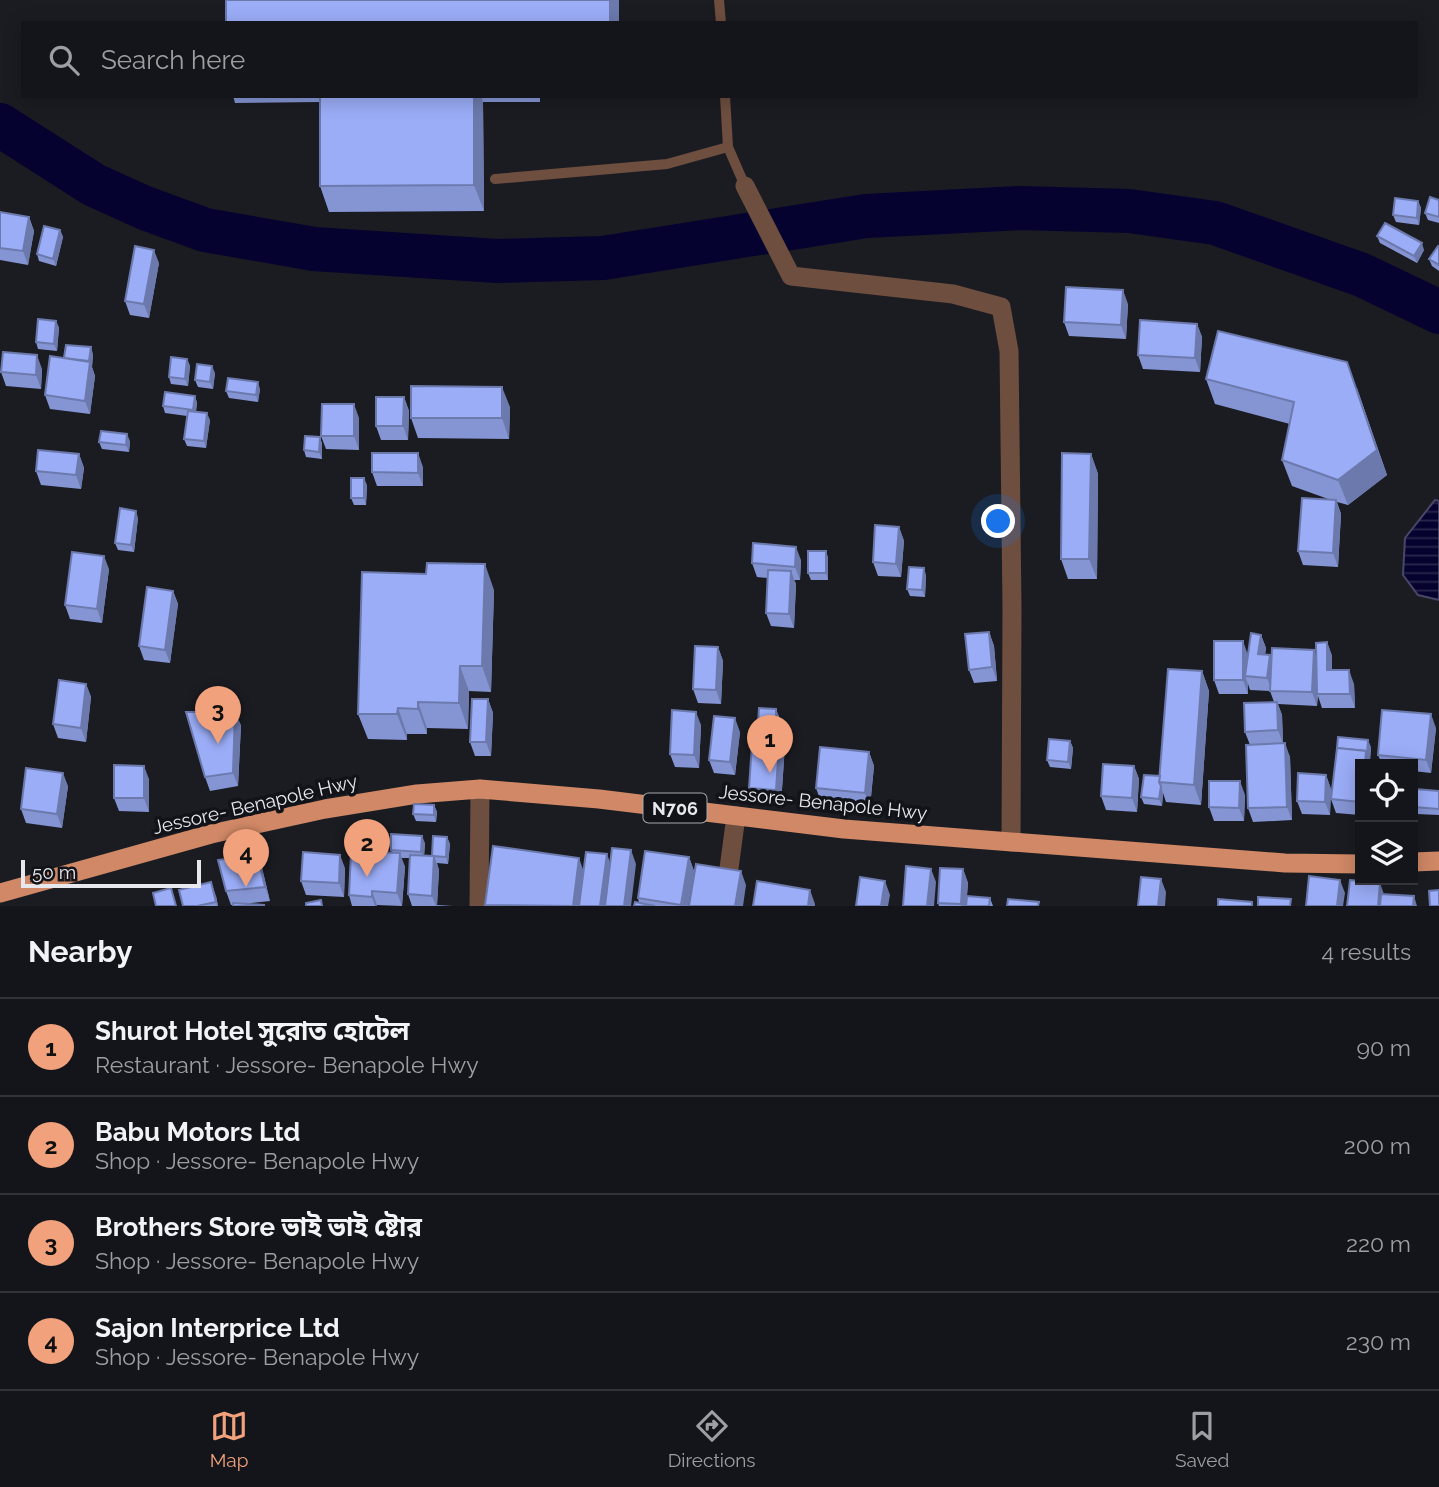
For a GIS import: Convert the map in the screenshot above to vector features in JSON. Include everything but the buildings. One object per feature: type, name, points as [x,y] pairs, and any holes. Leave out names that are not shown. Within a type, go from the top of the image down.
[{"type":"highway","name":"Jessore- Benapole Hwy","points":[[0,893],[211,834],[325,809],[417,794],[480,789],[599,799],[844,829],[1285,863],[1355,864]]},
{"type":"highway","points":[[1418,862],[1439,861]]},
{"type":"street","points":[[745,186],[791,276],[953,294],[1001,307],[1009,365],[1012,842]]},
{"type":"street","points":[[479,906],[480,789]]},
{"type":"street","points":[[724,906],[736,816]]},
{"type":"lane","points":[[719,0],[721,21]]},
{"type":"lane","points":[[725,98],[728,147],[745,186]]},
{"type":"lane","points":[[495,179],[667,164],[728,147]]},
{"type":"shaded area","points":[[1435,500],[1439,501],[1439,600],[1418,595],[1403,575],[1405,538]]},
{"type":"waterway","points":[[0,125],[94,185],[145,208],[205,230],[314,249],[497,261],[603,258],[866,216],[1020,208],[1129,211],[1215,223],[1362,275],[1439,312]]},
{"type":"place","name":"Brothers Store ভাই ভাই ষ্টোর","points":[[218,744]]},
{"type":"place","name":"Shurot Hotel সুরোত হোটেল","points":[[770,773]]},
{"type":"place","name":"Babu Motors Ltd","points":[[367,877]]},
{"type":"place","name":"Sajon Interprice Ltd","points":[[246,887]]}]
